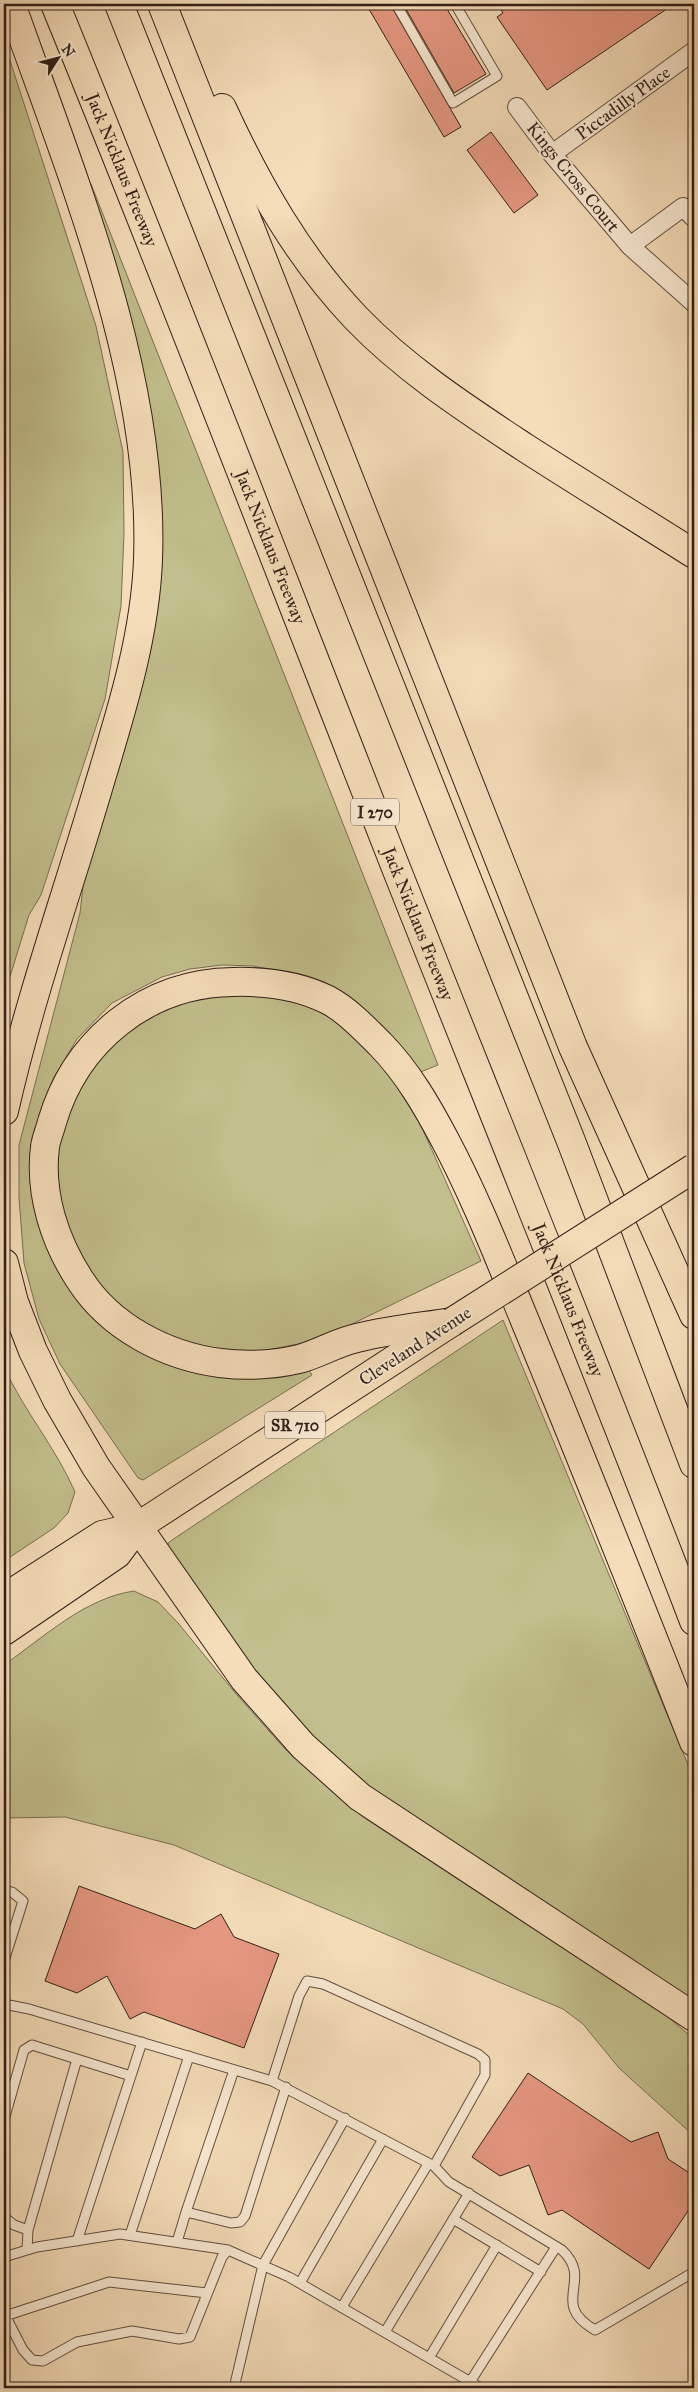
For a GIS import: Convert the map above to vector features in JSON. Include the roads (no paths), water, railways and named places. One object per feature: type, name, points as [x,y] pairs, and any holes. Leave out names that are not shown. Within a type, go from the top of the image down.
[{"type":"main road","points":[[4,1111],[20,1041],[124,702],[140,629],[148,560],[144,465],[126,359],[86,215],[11,4]]},
{"type":"main road","name":"Jack Nicklaus Freeway","points":[[55,4],[226,430],[401,880],[610,1401],[694,1621]]},
{"type":"main road","points":[[119,4],[571,1141],[694,1464]]},
{"type":"main road","points":[[162,4],[574,1047],[694,1315]]},
{"type":"main road","points":[[173,4],[257,179],[306,258],[356,318],[403,362],[463,407],[694,554]]},
{"type":"main road","points":[[452,1322],[354,1338],[299,1359],[249,1365],[215,1362],[178,1354],[144,1338],[114,1319],[88,1292],[68,1262],[54,1229],[46,1192],[45,1146],[58,1102],[79,1061],[111,1027],[144,1005],[181,989],[219,982],[261,982],[292,987],[330,1001],[383,1047],[424,1100],[471,1189],[694,1742]]},
{"type":"main road","name":"Cleveland Avenue","points":[[4,1598],[102,1535],[137,1527],[452,1322],[694,1168]]},
{"type":"main road","points":[[4,1263],[20,1318],[57,1400],[96,1467],[244,1679],[303,1746],[360,1797],[694,2017]]},
{"type":"main road","name":"Cleveland Avenue","points":[[4,1631],[117,1554],[137,1527]]},
{"type":"street","name":"Piccadilly Place","points":[[552,154],[694,52]]},
{"type":"street","name":"Kings Cross Court","points":[[517,107],[552,154],[630,246],[694,303]]},
{"type":"street","name":"Kings Cross Court","points":[[630,246],[683,207],[694,218]]},
{"type":"lane","points":[[396,4],[453,103],[497,76],[455,4]]},
{"type":"lane","points":[[4,1890],[12,1892],[23,1901],[4,1961]]},
{"type":"lane","points":[[272,2081],[299,1996],[306,1981],[324,1984],[478,2054],[485,2060],[485,2076],[342,2307]]},
{"type":"lane","points":[[4,2004],[29,2009],[272,2081],[431,2165],[449,2182],[571,2258],[576,2271],[571,2301],[575,2312],[583,2323],[595,2330],[694,2272]]},
{"type":"lane","points":[[77,2241],[142,2042]]},
{"type":"lane","points":[[4,2120],[24,2050],[28,2046],[32,2045],[131,2076]]},
{"type":"lane","points":[[130,2235],[189,2056]]},
{"type":"lane","points":[[27,2250],[28,2230],[77,2059]]},
{"type":"lane","points":[[176,2242],[234,2070]]},
{"type":"lane","points":[[186,2212],[231,2224],[240,2222],[245,2216],[286,2087]]},
{"type":"lane","points":[[234,2388],[263,2265],[345,2118]]},
{"type":"lane","points":[[300,2283],[383,2139]]},
{"type":"lane","points":[[385,2332],[469,2193]]},
{"type":"lane","points":[[4,2216],[14,2225],[28,2230]]},
{"type":"lane","points":[[453,2218],[540,2272]]},
{"type":"lane","points":[[4,2257],[27,2250],[120,2234],[228,2250],[300,2283],[481,2388]]},
{"type":"lane","points":[[429,2358],[497,2245]]},
{"type":"lane","points":[[470,2382],[556,2247]]},
{"type":"lane","points":[[208,2293],[109,2282],[5,2314],[24,2350],[32,2360],[43,2361],[77,2342],[132,2331],[179,2339],[190,2338],[208,2293],[222,2257],[228,2250]]}]
